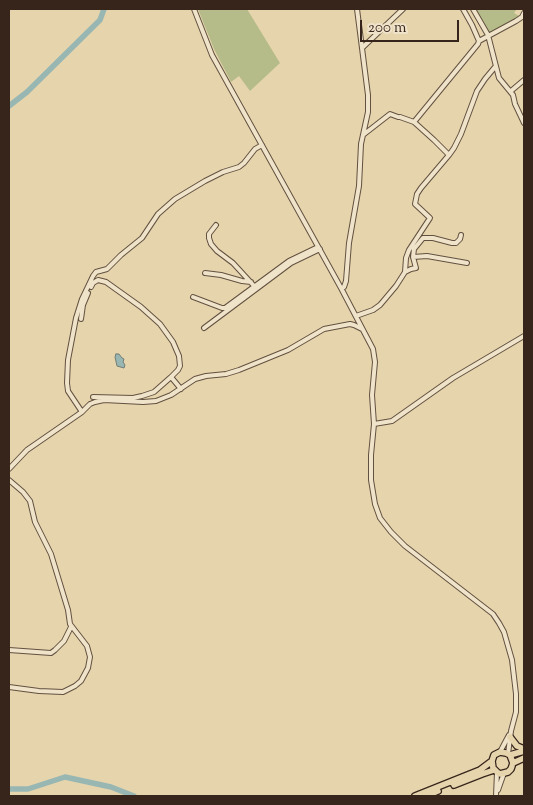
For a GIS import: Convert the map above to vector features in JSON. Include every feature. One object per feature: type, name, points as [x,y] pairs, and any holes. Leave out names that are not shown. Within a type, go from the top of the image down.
[{"type":"highway","points":[[511,734],[517,746],[524,750]]},
{"type":"highway","points":[[509,755],[513,763],[511,769],[504,774],[496,771],[492,766],[494,755],[500,752],[509,755],[524,750]]},
{"type":"highway","points":[[513,763],[524,758]]},
{"type":"highway","points":[[415,796],[480,770],[492,761]]},
{"type":"highway","points":[[426,796],[482,774],[496,771]]},
{"type":"street","points":[[194,9],[212,56],[341,288],[373,350],[375,362],[372,396],[374,424],[370,480],[380,518],[390,532],[405,546],[493,614],[504,632],[512,660],[516,694],[516,712],[509,755]]},
{"type":"street","points":[[341,288],[344,287],[346,281],[349,243],[359,186],[360,152],[367,120],[368,104],[357,9]]},
{"type":"street","points":[[362,48],[403,9]]},
{"type":"street","points":[[464,9],[479,41]]},
{"type":"street","points":[[473,9],[488,35],[498,78],[511,91],[524,123]]},
{"type":"street","points":[[414,122],[479,41],[516,21],[524,12]]},
{"type":"street","points":[[405,272],[408,250],[430,218],[415,204],[415,200],[421,188],[449,156],[461,134],[477,91],[495,67]]},
{"type":"street","points":[[511,91],[524,80]]},
{"type":"street","points":[[363,135],[390,114],[414,122],[449,156]]},
{"type":"street","points":[[82,412],[68,391],[68,360],[76,318],[82,299],[93,276],[96,272],[107,269],[142,238],[158,214],[175,199],[195,186],[244,164],[255,149],[262,145]]},
{"type":"street","points":[[216,225],[209,234],[211,244],[233,263],[254,287]]},
{"type":"street","points":[[356,316],[380,306],[405,272],[416,268],[413,257],[414,249],[423,238],[456,243],[461,235]]},
{"type":"street","points":[[193,296],[224,308],[289,261],[319,248]]},
{"type":"street","points":[[204,328],[291,263],[319,248]]},
{"type":"street","points":[[413,257],[427,256],[467,263]]},
{"type":"street","points":[[205,273],[251,282]]},
{"type":"street","points":[[81,319],[83,305],[93,282],[102,280],[150,314],[173,342],[179,356],[180,366],[178,370],[154,392],[133,398],[93,397]]},
{"type":"street","points":[[9,469],[27,450],[95,402],[115,400],[149,402],[163,399],[200,377],[226,374],[264,360],[288,350],[324,329],[350,324],[363,330]]},
{"type":"street","points":[[374,424],[392,421],[453,378],[524,336]]},
{"type":"street","points":[[171,377],[181,389]]},
{"type":"street","points":[[9,480],[27,497],[31,504],[35,522],[51,554],[67,606],[71,627],[87,646],[90,654],[88,668],[84,677],[78,684],[61,692],[9,687]]},
{"type":"street","points":[[9,650],[51,653],[64,641],[71,627]]},
{"type":"street","points":[[500,752],[511,734]]},
{"type":"street","points":[[496,771],[496,795]]},
{"type":"street","points":[[496,795],[504,774]]},
{"type":"green space","points":[[198,9],[247,9],[280,63],[250,91],[239,76],[231,82],[214,49]]},
{"type":"green space","points":[[476,9],[517,9],[514,13],[519,16],[514,23],[491,36]]},
{"type":"water","points":[[116,354],[119,354],[124,359],[124,368],[117,366]]},
{"type":"waterway","points":[[9,106],[27,92],[100,20],[104,9]]},
{"type":"waterway","points":[[9,789],[28,789],[65,777],[111,787],[134,796]]}]
